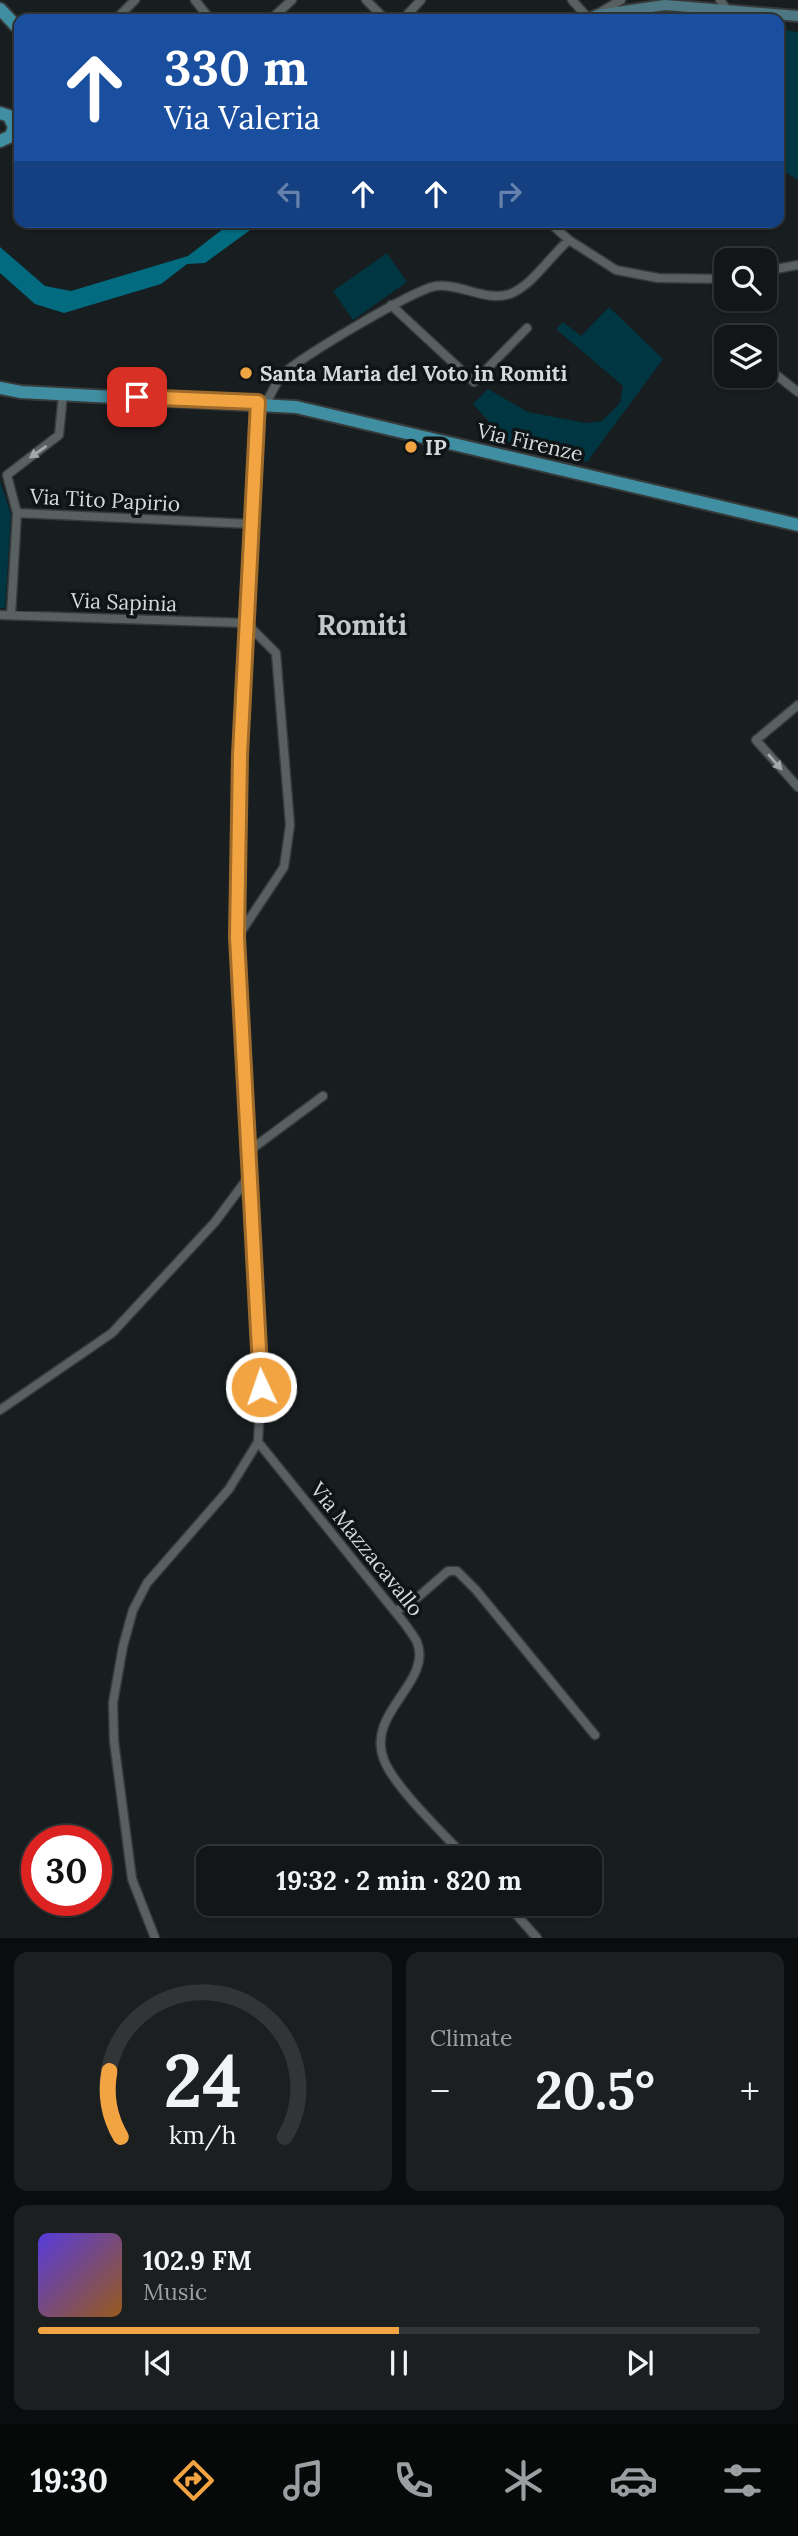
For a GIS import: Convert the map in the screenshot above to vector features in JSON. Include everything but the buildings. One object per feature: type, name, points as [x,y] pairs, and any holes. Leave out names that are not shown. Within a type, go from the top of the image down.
[{"type":"main road","points":[[614,14],[665,5],[722,4],[798,16]]},
{"type":"main road","points":[[0,9],[14,24]]},
{"type":"main road","points":[[1,141],[14,130]]},
{"type":"main road","name":"Via Firenze","points":[[0,388],[63,394],[262,403],[313,410],[798,524]]},
{"type":"street","points":[[121,14],[135,0]]},
{"type":"street","points":[[195,0],[206,14]]},
{"type":"street","points":[[276,14],[291,0]]},
{"type":"street","points":[[366,0],[380,14]]},
{"type":"street","points":[[408,14],[421,0]]},
{"type":"street","points":[[572,0],[587,14]]},
{"type":"street","points":[[598,14],[621,0]]},
{"type":"street","points":[[556,228],[569,240],[616,270],[658,278],[714,279]]},
{"type":"street","points":[[155,1937],[132,1879],[114,1741],[113,1703],[123,1646],[133,1610],[147,1583],[229,1489],[258,1441],[261,1387],[237,937],[246,623],[262,403],[283,375],[391,305],[433,287],[447,286],[497,296],[511,293],[523,285],[569,240]]},
{"type":"street","points":[[777,269],[798,265]]},
{"type":"street","points":[[391,305],[474,383],[527,328]]},
{"type":"street","points":[[777,375],[797,390]]},
{"type":"street","points":[[17,513],[7,475],[59,435],[63,394]]},
{"type":"street","name":"Via Tito Papirio","points":[[11,615],[17,513],[252,524]]},
{"type":"street","name":"Via Sapinia","points":[[0,615],[246,623]]},
{"type":"street","points":[[237,937],[284,867],[290,825],[276,653],[246,623]]},
{"type":"street","points":[[798,705],[756,740],[798,787]]},
{"type":"street","points":[[249,1151],[323,1096]]},
{"type":"street","points":[[0,1410],[112,1333],[224,1211],[250,1175]]},
{"type":"street","name":"Via Mazzacavallo","points":[[258,1441],[395,1611],[418,1644],[416,1671],[383,1721],[380,1737],[384,1760],[403,1788],[455,1846]]},
{"type":"street","points":[[395,1611],[410,1604],[447,1571],[457,1571],[476,1590],[595,1735]]},
{"type":"street","points":[[518,1916],[537,1937]]},
{"type":"shaded area","points":[[784,30],[798,32],[798,180],[784,171]]},
{"type":"shaded area","points":[[224,228],[253,228],[205,263],[187,264],[161,284],[64,313],[35,304],[0,273],[0,247],[45,286],[71,291],[188,256]]},
{"type":"shaded area","points":[[387,253],[407,282],[353,320],[333,291]]},
{"type":"shaded area","points":[[609,307],[663,359],[587,462],[511,446],[473,404],[488,389],[528,412],[586,423],[602,421],[620,403],[623,386],[556,329],[563,322],[581,336]]},
{"type":"shaded area","points":[[0,481],[11,514],[5,608],[0,608]]},
{"type":"place","name":"Santa Maria del Voto in Romiti","points":[[246,373]]},
{"type":"place","name":"IP","points":[[411,447]]},
{"type":"district","name":"Romiti","points":[[362,625]]},
{"type":"route","points":[[137,397],[258,402],[240,755],[237,937],[261,1387]]}]
